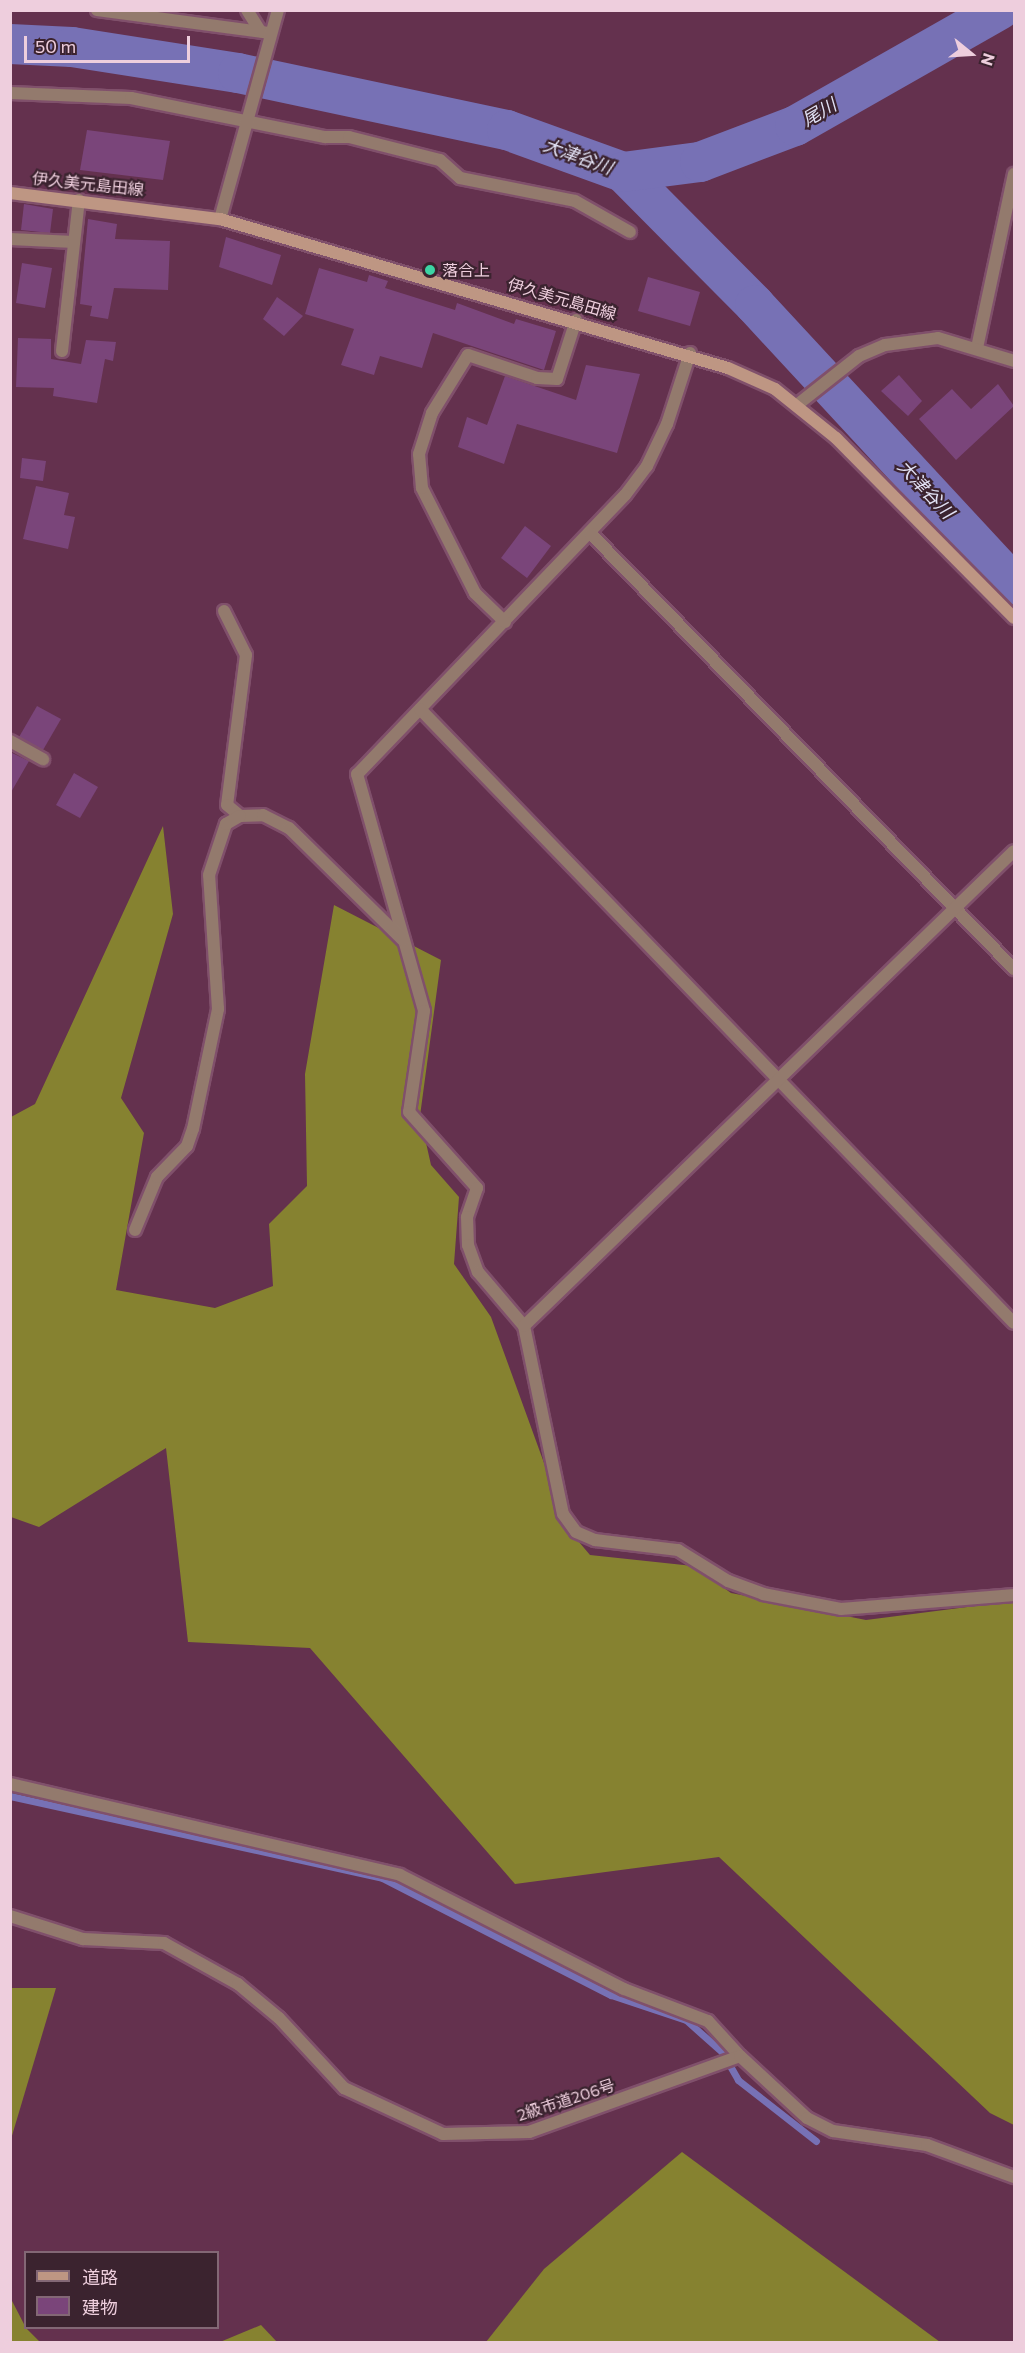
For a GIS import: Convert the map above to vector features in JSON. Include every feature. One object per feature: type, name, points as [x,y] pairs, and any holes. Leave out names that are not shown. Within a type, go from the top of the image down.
[{"type":"main road","name":"伊久美元島田線","points":[[10,193],[220,219],[690,353],[775,389],[797,405],[836,438],[1014,618]]},
{"type":"street","points":[[97,10],[267,35]]},
{"type":"street","points":[[247,10],[267,35]]},
{"type":"street","points":[[220,219],[267,35],[278,10]]},
{"type":"street","points":[[10,93],[131,98],[246,121],[349,137],[440,160],[460,178],[575,201],[630,232]]},
{"type":"street","points":[[977,348],[1009,231],[1014,174]]},
{"type":"street","points":[[62,351],[79,200]]},
{"type":"street","points":[[10,239],[74,242]]},
{"type":"street","points":[[504,622],[475,593],[422,488],[419,454],[432,413],[468,355],[537,378],[557,379],[576,320]]},
{"type":"street","points":[[797,405],[859,356],[911,340],[938,338],[1014,361]]},
{"type":"street","points":[[690,353],[647,466],[591,534],[357,774],[424,1011],[409,1112],[477,1188],[467,1217],[468,1245],[478,1272],[524,1326],[563,1514],[576,1532],[595,1540],[678,1550],[728,1581],[763,1594],[841,1610],[1014,1595]]},
{"type":"street","points":[[591,534],[1014,969]]},
{"type":"street","points":[[224,611],[246,656],[241,723],[226,786],[227,805],[240,816]]},
{"type":"street","points":[[420,710],[1014,1323]]},
{"type":"street","points":[[10,741],[44,759]]},
{"type":"street","points":[[135,1230],[157,1177],[187,1146],[193,1129],[219,1008],[209,875],[226,824],[240,816],[263,815],[289,828],[404,940]]},
{"type":"street","points":[[524,1326],[1014,851]]},
{"type":"street","points":[[10,1784],[400,1875],[624,1989],[701,2017],[807,2118],[833,2131],[927,2145],[1014,2177]]},
{"type":"street","name":"2級市道206号","points":[[10,1916],[83,1939],[164,1943],[246,1991],[344,2088],[443,2134],[529,2132],[740,2056]]},
{"type":"shaded area","points":[[163,826],[173,914],[121,1098],[144,1133],[116,1290],[215,1308],[273,1286],[269,1224],[307,1186],[305,1074],[334,905],[441,960],[420,1116],[431,1165],[459,1197],[454,1264],[491,1317],[568,1529],[590,1555],[693,1566],[731,1593],[866,1620],[1014,1601],[1014,2125],[990,2113],[719,1857],[515,1884],[310,1648],[188,1642],[166,1448],[39,1527],[11,1517],[11,1117],[35,1104]]},
{"type":"shaded area","points":[[10,1988],[56,1988],[11,2139]]},
{"type":"shaded area","points":[[682,2152],[940,2342],[486,2342],[544,2269]]},
{"type":"shaded area","points":[[10,2297],[24,2324],[24,2329],[27,2329],[40,2342],[11,2342]]},
{"type":"shaded area","points":[[261,2325],[277,2342],[220,2342]]},
{"type":"building","points":[[87,130],[170,141],[163,180],[80,170]]},
{"type":"building","points":[[24,204],[53,209],[50,233],[21,230]]},
{"type":"building","points":[[88,219],[117,224],[115,239],[170,241],[168,290],[114,288],[108,319],[90,316],[92,306],[80,304]]},
{"type":"building","points":[[226,237],[281,255],[272,285],[219,267]]},
{"type":"building","points":[[22,263],[52,268],[45,308],[16,303]]},
{"type":"building","points":[[319,268],[367,282],[369,275],[388,281],[385,288],[455,310],[457,303],[514,324],[516,319],[556,331],[544,370],[433,333],[422,368],[380,356],[374,375],[341,365],[354,329],[305,314]]},
{"type":"building","points":[[648,277],[700,292],[690,326],[638,311]]},
{"type":"building","points":[[277,297],[303,316],[284,336],[263,319]]},
{"type":"building","points":[[18,338],[51,339],[51,359],[81,364],[86,340],[116,342],[113,361],[105,359],[97,403],[53,396],[54,388],[16,387]]},
{"type":"building","points":[[586,365],[640,374],[617,453],[517,424],[504,464],[458,447],[467,417],[487,425],[505,376],[576,400]]},
{"type":"building","points":[[899,375],[922,401],[908,416],[881,391]]},
{"type":"building","points":[[998,384],[1014,406],[956,460],[919,419],[952,389],[971,409]]},
{"type":"building","points":[[22,458],[46,461],[43,481],[20,478]]},
{"type":"building","points":[[36,486],[69,493],[64,515],[75,517],[68,549],[23,539]]},
{"type":"building","points":[[525,526],[551,546],[527,578],[501,558]]},
{"type":"building","points":[[37,706],[61,719],[43,750],[19,737]]},
{"type":"building","points":[[10,752],[29,761],[10,794]]},
{"type":"building","points":[[74,773],[98,787],[80,818],[56,805]]},
{"type":"waterway","name":"尾川","points":[[623,172],[700,162],[795,126],[999,10]]},
{"type":"waterway","name":"大津谷川","points":[[10,44],[72,47],[238,73],[507,130],[623,172],[755,305],[1014,585]]},
{"type":"waterway","points":[[10,1796],[382,1878],[611,1995],[686,2020],[722,2052],[738,2080],[816,2141]]},
{"type":"place","name":"落合上","points":[[430,270]]}]
